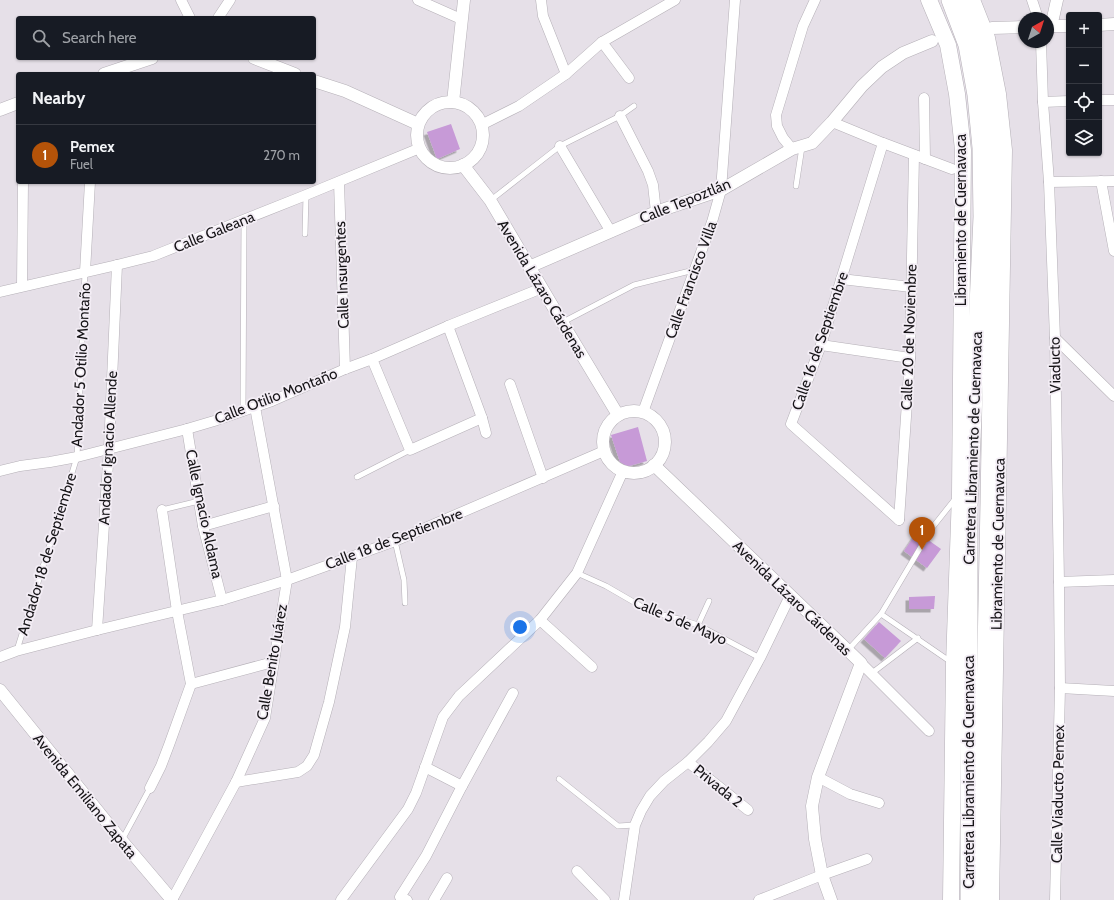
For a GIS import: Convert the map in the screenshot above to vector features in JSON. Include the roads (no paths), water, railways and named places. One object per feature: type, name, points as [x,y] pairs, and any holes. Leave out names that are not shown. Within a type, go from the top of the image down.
[{"type":"highway","name":"Carretera Libramiento de Cuernavaca","points":[[950,0],[967,46],[976,95],[981,148],[982,217],[969,505],[969,900]]},
{"type":"highway","name":"Carretera Libramiento de Cuernavaca","points":[[963,0],[978,42],[989,94],[994,150],[981,900]]},
{"type":"main road","name":"Libramiento de Cuernavaca","points":[[929,0],[948,45],[957,94],[963,150],[960,494],[954,664],[951,900]]},
{"type":"main road","name":"Libramiento de Cuernavaca","points":[[972,0],[987,38],[998,94],[1004,150],[991,900]]},
{"type":"street","points":[[181,0],[189,16]]},
{"type":"street","points":[[219,16],[230,0]]},
{"type":"street","points":[[418,0],[462,19]]},
{"type":"street","points":[[452,102],[464,0]]},
{"type":"street","points":[[541,0],[542,16],[566,74]]},
{"type":"street","points":[[481,124],[519,106],[566,74],[602,42],[676,0]]},
{"type":"street","name":"Calle Francisco Villa","points":[[643,412],[696,269],[721,190],[735,0]]},
{"type":"street","points":[[797,147],[783,138],[777,126],[776,115],[803,26],[815,0]]},
{"type":"street","points":[[1032,0],[1036,12]]},
{"type":"street","points":[[1053,12],[1057,0]]},
{"type":"street","points":[[1102,25],[1114,24]]},
{"type":"street","points":[[1054,26],[1066,26]]},
{"type":"street","points":[[992,28],[1018,27]]},
{"type":"street","points":[[602,42],[629,78]]},
{"type":"street","name":"Calle Tepoztlán","points":[[529,267],[656,212],[721,190],[797,147],[812,143],[862,86],[882,67],[903,53],[932,42]]},
{"type":"street","name":"Viaducto","points":[[1041,48],[1043,102],[1049,182],[1055,338],[1060,688]]},
{"type":"street","points":[[110,72],[146,60]]},
{"type":"street","points":[[259,60],[289,72]]},
{"type":"street","points":[[316,81],[345,91],[418,124]]},
{"type":"street","points":[[924,98],[925,159]]},
{"type":"street","points":[[1102,100],[1114,100]]},
{"type":"street","points":[[1043,102],[1066,101]]},
{"type":"street","points":[[442,102],[452,102],[460,103],[467,107],[473,111],[478,118],[483,134],[482,144],[478,152],[471,160],[463,165],[443,167],[433,163],[425,157],[420,148],[417,136],[418,124],[423,114],[431,107],[442,102]]},
{"type":"street","points":[[0,110],[16,104]]},
{"type":"street","points":[[620,116],[648,171],[653,185],[656,212]]},
{"type":"street","points":[[832,122],[884,144],[952,169]]},
{"type":"street","name":"Calle 16 de Septiembre","points":[[884,144],[821,345],[791,424],[899,520]]},
{"type":"street","points":[[560,146],[611,232]]},
{"type":"street","name":"Calle Galeana","points":[[2,289],[22,286],[153,256],[420,148]]},
{"type":"street","name":"Calle 20 de Noviembre","points":[[899,520],[910,358],[910,287],[914,155]]},
{"type":"street","name":"Avenida Lázaro Cárdenas","points":[[463,165],[490,200],[618,415]]},
{"type":"street","points":[[1101,181],[1114,251]]},
{"type":"street","points":[[1049,182],[1114,181]]},
{"type":"street","name":"Calle Insurgentes","points":[[339,182],[345,369]]},
{"type":"street","points":[[22,286],[23,184]]},
{"type":"street","points":[[85,272],[90,184]]},
{"type":"street","name":"Andador Ignacio Allende","points":[[97,630],[109,449],[117,265]]},
{"type":"street","points":[[841,279],[910,287]]},
{"type":"street","name":"Calle Otilio Montaño","points":[[0,471],[20,466],[77,457],[109,449],[187,429],[255,407],[542,288]]},
{"type":"street","points":[[448,326],[486,432]]},
{"type":"street","points":[[1055,338],[1114,396]]},
{"type":"street","points":[[821,345],[910,358]]},
{"type":"street","points":[[372,359],[410,450],[482,418]]},
{"type":"street","points":[[510,384],[543,478]]},
{"type":"street","name":"Calle Benito Juárez","points":[[172,900],[236,782],[265,718],[287,580],[255,407]]},
{"type":"street","points":[[634,411],[643,412],[656,421],[661,428],[664,436],[663,452],[654,465],[647,470],[631,473],[623,471],[608,459],[604,451],[603,441],[605,431],[610,422],[618,415],[634,411]]},
{"type":"street","name":"Calle Ignacio Aldama","points":[[187,429],[203,526],[222,600]]},
{"type":"street","name":"Calle 18 de Septiembre","points":[[0,656],[97,630],[222,600],[287,580],[395,541],[604,451]]},
{"type":"street","name":"Avenida Lázaro Cárdenas","points":[[654,465],[848,650],[929,731]]},
{"type":"street","points":[[341,900],[408,809],[416,793],[443,718],[459,696],[540,620],[578,573],[623,471]]},
{"type":"street","points":[[203,526],[274,506]]},
{"type":"street","points":[[150,788],[167,752],[191,684],[177,610],[162,510]]},
{"type":"street","points":[[236,782],[298,772],[307,766],[314,754],[329,702],[345,627],[352,556]]},
{"type":"street","points":[[1059,582],[1114,580]]},
{"type":"street","points":[[624,900],[635,825],[641,811],[650,796],[664,781],[688,762],[726,721],[760,658],[790,596]]},
{"type":"street","points":[[540,620],[592,666]]},
{"type":"street","points":[[191,684],[273,662]]},
{"type":"street","points":[[831,900],[822,875],[815,839],[812,806],[818,777],[861,663]]},
{"type":"street","points":[[1060,688],[1114,691]]},
{"type":"street","name":"Calle Viaducto Pemex","points":[[1055,900],[1060,688]]},
{"type":"street","name":"Avenida Emiliano Zapata","points":[[0,690],[122,841],[172,900]]},
{"type":"street","points":[[407,900],[400,897],[426,856],[462,786],[513,693]]},
{"type":"street","name":"Privada 2","points":[[688,762],[748,810]]},
{"type":"street","points":[[425,767],[462,786]]},
{"type":"street","points":[[818,777],[850,794],[879,803]]},
{"type":"street","points":[[759,900],[867,859]]},
{"type":"street","points":[[577,871],[605,900]]},
{"type":"street","points":[[434,900],[447,878]]},
{"type":"lane","points":[[490,200],[560,146],[620,116],[634,106]]},
{"type":"lane","points":[[796,186],[797,147]]},
{"type":"lane","points":[[305,234],[306,195]]},
{"type":"lane","points":[[244,220],[244,410]]},
{"type":"lane","points":[[562,322],[634,285],[696,269]]},
{"type":"lane","name":"Andador 5 Otilio Montaño","points":[[77,457],[85,272]]},
{"type":"lane","points":[[358,477],[410,450]]},
{"type":"lane","name":"Andador 18 de Septiembre","points":[[16,651],[77,457]]},
{"type":"lane","points":[[848,650],[881,614],[932,528],[960,494]]},
{"type":"lane","points":[[162,510],[199,501]]},
{"type":"lane","points":[[395,541],[404,580],[406,603]]},
{"type":"lane","name":"Calle 5 de Mayo","points":[[578,573],[606,586],[651,612],[698,625],[760,658]]},
{"type":"lane","points":[[698,625],[709,601]]},
{"type":"lane","points":[[881,614],[954,664]]},
{"type":"lane","points":[[872,674],[918,638]]},
{"type":"lane","points":[[559,779],[618,826],[635,825]]},
{"type":"lane","points":[[122,841],[150,788]]},
{"type":"place","name":"Pemex","points":[[922,550]]}]
